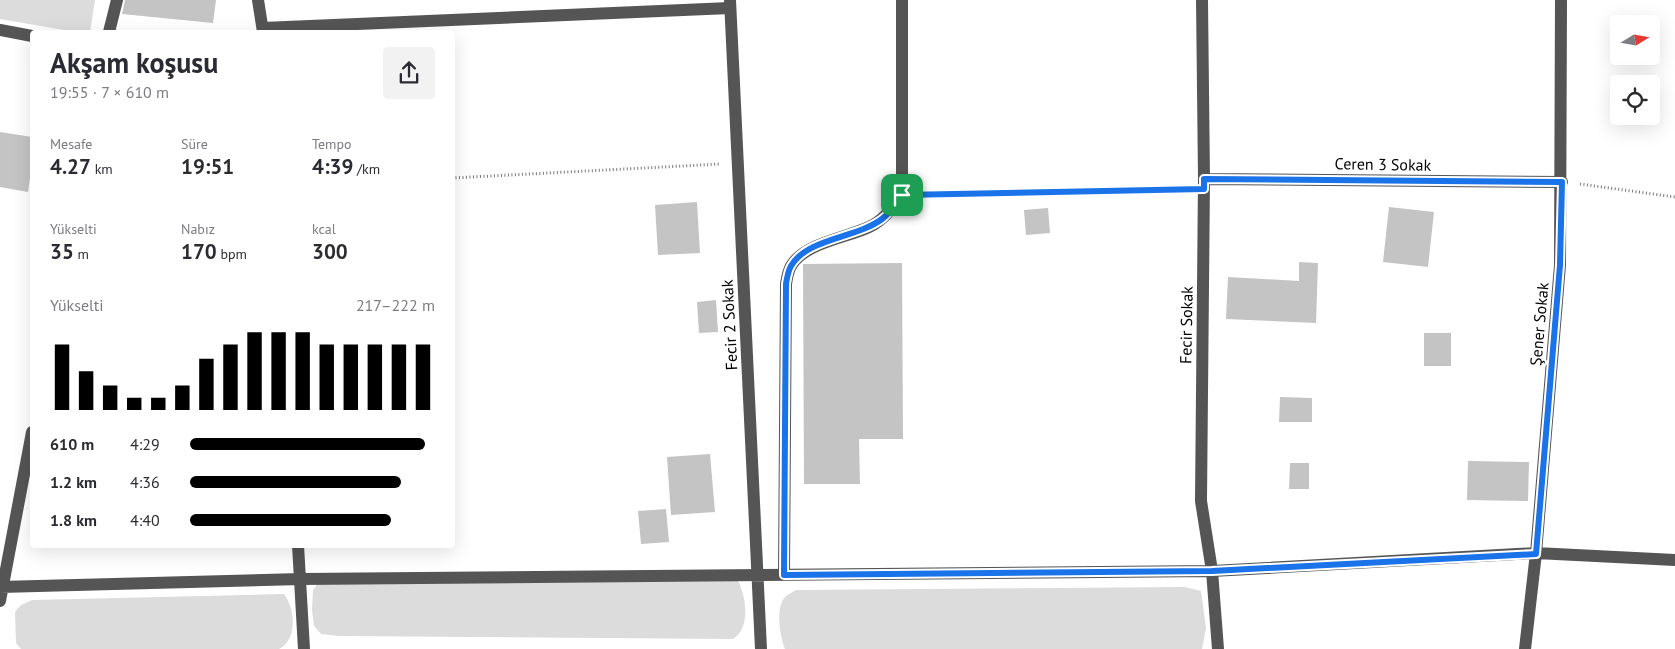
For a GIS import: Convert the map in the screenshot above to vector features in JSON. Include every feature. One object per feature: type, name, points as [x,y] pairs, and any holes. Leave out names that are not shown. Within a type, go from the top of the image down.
[{"type":"street","points":[[110,30],[117,0]]},
{"type":"street","points":[[258,0],[263,30],[730,4]]},
{"type":"street","points":[[784,575],[786,284],[789,268],[797,257],[812,248],[869,227],[882,219],[902,195],[902,0]]},
{"type":"street","name":"Fecir Sokak","points":[[1202,0],[1204,184],[1201,501],[1212,571],[1218,649]]},
{"type":"street","name":"Şener Sokak","points":[[1525,649],[1536,554],[1560,265],[1562,182],[1561,0]]},
{"type":"street","name":"Fecir 2 Sokak","points":[[730,4],[736,163],[761,649]]},
{"type":"street","points":[[0,30],[30,36]]},
{"type":"street","name":"Ceren 3 Sokak","points":[[1204,184],[1562,182]]},
{"type":"street","points":[[0,601],[1,587],[30,442]]},
{"type":"street","points":[[298,548],[304,649]]},
{"type":"street","points":[[1,587],[301,579],[1212,571],[1536,554],[1675,560]]},
{"type":"path","points":[[455,178],[736,163]]},
{"type":"path","points":[[1562,182],[1675,197]]},
{"type":"path","points":[[902,195],[1204,184]]},
{"type":"shaded area","points":[[0,0],[95,0],[90,30],[64,30],[0,19]]},
{"type":"shaded area","points":[[735,576],[742,591],[745,618],[739,634],[733,639],[339,636],[321,634],[314,626],[312,610],[313,590],[319,582]]},
{"type":"shaded area","points":[[1185,587],[1201,591],[1206,628],[1202,649],[785,649],[779,623],[782,602],[786,596],[796,590]]},
{"type":"shaded area","points":[[284,594],[291,607],[293,623],[289,639],[279,649],[21,649],[16,643],[15,612],[21,605],[32,600]]},
{"type":"building","points":[[125,0],[216,0],[213,23],[122,14]]},
{"type":"building","points":[[0,132],[30,137],[28,192],[0,187]]},
{"type":"building","points":[[697,202],[700,253],[658,255],[655,205]]},
{"type":"building","points":[[1389,207],[1434,212],[1428,267],[1383,262]]},
{"type":"building","points":[[1048,208],[1050,233],[1026,235],[1024,210]]},
{"type":"building","points":[[1299,262],[1318,263],[1316,323],[1226,319],[1228,277],[1299,281]]},
{"type":"building","points":[[902,263],[903,439],[859,439],[860,484],[804,484],[803,264]]},
{"type":"building","points":[[716,300],[718,332],[699,333],[697,302]]},
{"type":"building","points":[[1424,333],[1451,333],[1451,366],[1424,366]]},
{"type":"building","points":[[1280,397],[1312,398],[1312,422],[1279,422]]},
{"type":"building","points":[[710,454],[715,512],[671,515],[667,457]]},
{"type":"building","points":[[1468,461],[1529,462],[1528,501],[1467,500]]},
{"type":"building","points":[[1290,463],[1309,463],[1309,489],[1289,489]]},
{"type":"building","points":[[666,509],[669,542],[641,544],[638,511]]},
{"type":"route","points":[[1204,179],[1562,182],[1560,265],[1536,554],[1212,571],[784,575],[786,284],[789,268],[797,257],[812,248],[869,227],[882,219],[902,195],[1204,189],[1204,179]]}]
